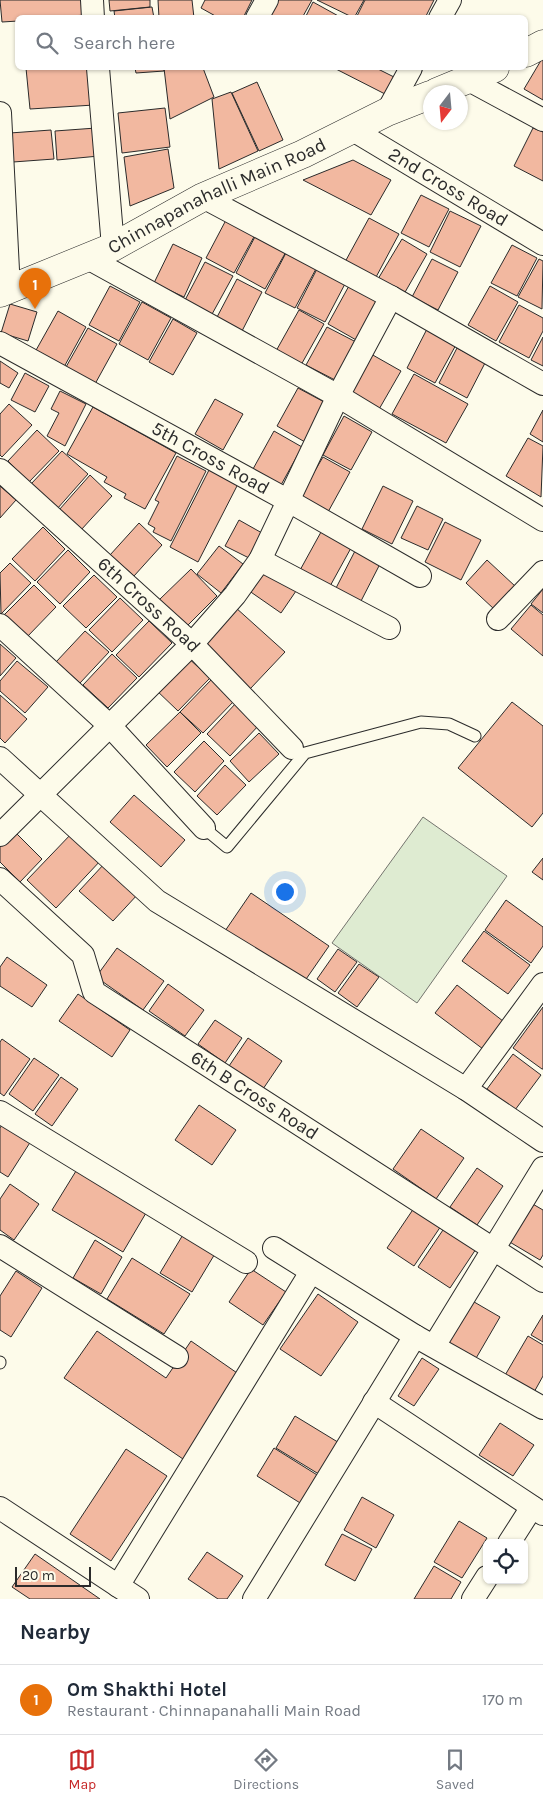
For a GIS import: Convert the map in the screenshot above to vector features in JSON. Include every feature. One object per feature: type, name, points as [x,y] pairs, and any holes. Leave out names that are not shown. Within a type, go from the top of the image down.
[{"type":"street","points":[[92,0],[93,15]]},
{"type":"street","points":[[258,15],[266,0]]},
{"type":"street","points":[[442,15],[450,0]]},
{"type":"street","points":[[528,52],[543,44]]},
{"type":"street","points":[[98,70],[113,247]]},
{"type":"street","points":[[386,112],[411,70]]},
{"type":"street","points":[[456,85],[492,70]]},
{"type":"street","points":[[469,80],[543,120]]},
{"type":"street","name":"Chinnapanahalli Main Road","points":[[5,291],[113,247],[203,197],[353,130],[386,112],[423,98]]},
{"type":"street","points":[[0,113],[5,291]]},
{"type":"street","name":"2nd Cross Road","points":[[353,130],[543,244]]},
{"type":"street","points":[[203,197],[391,298],[543,384]]},
{"type":"street","points":[[86,257],[338,396],[543,520]]},
{"type":"street","points":[[0,835],[192,644],[235,595],[260,560],[338,396],[391,298]]},
{"type":"street","name":"5th Cross Road","points":[[0,344],[287,500],[420,576]]},
{"type":"street","name":"6th Cross Road","points":[[0,470],[192,644],[299,750]]},
{"type":"street","points":[[260,560],[389,628]]},
{"type":"street","points":[[498,619],[543,572]]},
{"type":"street","points":[[0,625],[110,726],[204,828]]},
{"type":"street","points":[[0,758],[157,901],[466,1089],[543,1141]]},
{"type":"street","name":"6th B Cross Road","points":[[0,879],[83,955],[94,992],[543,1282]]},
{"type":"street","points":[[466,1089],[540,993]]},
{"type":"street","points":[[0,1112],[246,1262]]},
{"type":"street","points":[[254,1599],[374,1402],[424,1341],[492,1250],[543,1168]]},
{"type":"street","points":[[0,1246],[177,1357]]},
{"type":"street","points":[[274,1248],[424,1341],[543,1408]]},
{"type":"street","points":[[118,1586],[312,1272]]},
{"type":"street","points":[[374,1402],[538,1510],[513,1539]]},
{"type":"street","points":[[0,1508],[138,1599]]},
{"type":"street","points":[[473,1599],[483,1583]]},
{"type":"lane","points":[[204,828],[227,847],[299,750],[421,722],[449,724],[474,736]]},
{"type":"green space","points":[[423,817],[507,876],[417,1003],[332,943]]},
{"type":"building","points":[[0,0],[89,0],[90,15],[15,15],[15,21],[2,22]]},
{"type":"building","points":[[109,0],[150,0],[150,7],[110,11]]},
{"type":"building","points":[[158,0],[192,0],[194,15],[159,15]]},
{"type":"building","points":[[205,0],[252,0],[244,15],[214,15],[201,8]]},
{"type":"building","points":[[276,0],[312,0],[304,15],[268,15]]},
{"type":"building","points":[[317,0],[364,0],[356,15],[348,15]]},
{"type":"building","points":[[365,0],[434,0],[426,15],[358,15]]},
{"type":"building","points":[[313,2],[337,15],[306,15]]},
{"type":"building","points":[[152,7],[153,15],[115,15],[114,11]]},
{"type":"building","points":[[543,57],[543,100],[524,89]]},
{"type":"building","points":[[26,70],[92,70],[94,105],[30,109]]},
{"type":"building","points":[[135,70],[164,70],[164,71],[136,73]]},
{"type":"building","points":[[164,70],[204,70],[214,97],[170,119]]},
{"type":"building","points":[[338,70],[380,70],[394,77],[385,94]]},
{"type":"building","points":[[257,82],[283,140],[259,151],[232,93]]},
{"type":"building","points":[[231,92],[258,151],[219,169],[212,99]]},
{"type":"building","points":[[165,108],[170,147],[122,153],[118,113]]},
{"type":"building","points":[[96,128],[99,156],[57,160],[55,131]]},
{"type":"building","points":[[533,128],[543,132],[543,181],[514,166]]},
{"type":"building","points":[[51,130],[54,159],[13,162],[10,133]]},
{"type":"building","points":[[168,149],[174,188],[130,206],[124,157]]},
{"type":"building","points":[[353,160],[391,180],[371,215],[303,180]]},
{"type":"building","points":[[421,195],[449,209],[429,247],[401,233]]},
{"type":"building","points":[[450,211],[481,226],[460,267],[430,252]]},
{"type":"building","points":[[369,218],[399,234],[375,279],[345,262]]},
{"type":"building","points":[[226,220],[255,235],[234,273],[206,258]]},
{"type":"building","points":[[257,233],[287,250],[265,289],[236,273]]},
{"type":"building","points":[[402,239],[427,254],[404,294],[378,279]]},
{"type":"building","points":[[173,244],[202,258],[184,297],[154,283]]},
{"type":"building","points":[[512,245],[537,258],[517,296],[491,283]]},
{"type":"building","points":[[287,251],[317,267],[295,308],[265,293]]},
{"type":"building","points":[[432,259],[458,272],[438,310],[412,297]]},
{"type":"building","points":[[539,259],[543,261],[542,309],[518,297]]},
{"type":"building","points":[[205,262],[233,276],[211,316],[184,302]]},
{"type":"building","points":[[318,267],[346,282],[325,322],[297,308]]},
{"type":"building","points":[[237,279],[262,292],[241,333],[216,319]]},
{"type":"building","points":[[350,284],[380,301],[358,341],[328,324]]},
{"type":"building","points":[[110,286],[140,302],[119,341],[89,325]]},
{"type":"building","points":[[490,286],[518,302],[496,341],[468,325]]},
{"type":"building","points":[[142,302],[171,318],[148,360],[119,344]]},
{"type":"building","points":[[10,304],[37,312],[28,341],[1,333]]},
{"type":"building","points":[[519,305],[543,318],[543,331],[529,358],[499,342]]},
{"type":"building","points":[[299,310],[324,324],[301,365],[276,351]]},
{"type":"building","points":[[58,311],[86,327],[64,367],[35,352]]},
{"type":"building","points":[[173,319],[197,333],[173,375],[149,362]]},
{"type":"building","points":[[327,327],[356,342],[335,380],[306,365]]},
{"type":"building","points":[[428,327],[457,343],[435,383],[407,368]]},
{"type":"building","points":[[88,328],[117,344],[95,384],[66,367]]},
{"type":"building","points":[[543,337],[543,366],[531,360]]},
{"type":"building","points":[[457,348],[485,363],[467,398],[439,383]]},
{"type":"building","points":[[371,354],[401,371],[378,411],[348,394]]},
{"type":"building","points":[[0,361],[18,373],[9,388],[0,383]]},
{"type":"building","points":[[25,373],[49,386],[35,412],[11,400]]},
{"type":"building","points":[[414,374],[468,404],[446,443],[392,414]]},
{"type":"building","points":[[298,388],[326,403],[305,442],[277,426]]},
{"type":"building","points":[[60,391],[86,404],[65,446],[47,436],[59,413],[51,409]]},
{"type":"building","points":[[215,399],[243,414],[223,450],[195,434]]},
{"type":"building","points":[[9,404],[32,425],[2,457],[0,455],[0,414]]},
{"type":"building","points":[[93,407],[176,453],[145,509],[124,498],[126,494],[104,482],[107,477],[67,454]]},
{"type":"building","points":[[543,410],[543,442],[530,434]]},
{"type":"building","points":[[344,416],[372,432],[351,470],[323,455]]},
{"type":"building","points":[[37,430],[59,451],[29,482],[8,461]]},
{"type":"building","points":[[274,431],[302,447],[281,485],[253,469]]},
{"type":"building","points":[[528,438],[543,446],[541,497],[506,476]]},
{"type":"building","points":[[62,451],[88,474],[57,509],[31,484]]},
{"type":"building","points":[[177,456],[206,471],[171,541],[153,532],[155,528],[148,524],[159,502],[155,500]]},
{"type":"building","points":[[323,457],[350,472],[328,512],[300,496]]},
{"type":"building","points":[[209,470],[238,484],[198,562],[170,547]]},
{"type":"building","points":[[90,475],[112,496],[81,530],[59,510]]},
{"type":"building","points":[[0,486],[16,500],[0,518]]},
{"type":"building","points":[[383,486],[413,501],[392,544],[362,529]]},
{"type":"building","points":[[417,506],[443,519],[428,550],[401,538]]},
{"type":"building","points":[[239,520],[262,533],[249,558],[225,546]]},
{"type":"building","points":[[445,522],[481,540],[461,580],[425,562]]},
{"type":"building","points":[[139,523],[162,545],[134,576],[110,555]]},
{"type":"building","points":[[43,527],[65,549],[35,581],[12,559]]},
{"type":"building","points":[[321,532],[351,548],[329,588],[299,572]]},
{"type":"building","points":[[219,546],[243,564],[221,593],[197,574]]},
{"type":"building","points":[[356,549],[381,562],[360,603],[335,590]]},
{"type":"building","points":[[68,550],[90,572],[60,604],[37,582]]},
{"type":"building","points":[[487,560],[516,587],[494,609],[466,583]]},
{"type":"building","points":[[10,563],[31,583],[1,614],[0,573]]},
{"type":"building","points":[[259,566],[296,591],[281,613],[245,588]]},
{"type":"building","points":[[191,569],[217,596],[186,627],[159,600]]},
{"type":"building","points":[[94,575],[117,597],[86,628],[63,606]]},
{"type":"building","points":[[34,585],[56,607],[26,638],[3,616]]},
{"type":"building","points":[[543,589],[543,613],[531,604]]},
{"type":"building","points":[[120,598],[143,620],[112,652],[89,630]]},
{"type":"building","points":[[531,605],[543,615],[543,656],[511,629]]},
{"type":"building","points":[[235,607],[285,652],[250,689],[201,644]]},
{"type":"building","points":[[149,621],[172,643],[139,677],[116,655]]},
{"type":"building","points":[[85,631],[109,652],[80,683],[56,662]]},
{"type":"building","points":[[0,644],[16,658],[0,676]]},
{"type":"building","points":[[112,654],[137,678],[108,708],[83,685]]},
{"type":"building","points":[[185,655],[210,678],[178,711],[154,688]]},
{"type":"building","points":[[17,661],[48,687],[25,713],[0,691],[0,681]]},
{"type":"building","points":[[212,679],[235,700],[203,733],[180,712]]},
{"type":"building","points":[[0,695],[27,719],[5,743],[0,738]]},
{"type":"building","points":[[237,702],[260,724],[230,756],[207,734]]},
{"type":"building","points":[[512,702],[543,726],[543,813],[532,827],[458,768]]},
{"type":"building","points":[[180,712],[201,733],[167,767],[146,745]]},
{"type":"building","points":[[259,733],[279,754],[249,782],[230,761]]},
{"type":"building","points":[[204,741],[224,761],[195,792],[174,772]]},
{"type":"building","points":[[225,765],[246,785],[217,815],[197,796]]},
{"type":"building","points":[[134,795],[185,840],[161,867],[110,822]]},
{"type":"building","points":[[13,830],[42,859],[20,882],[0,862],[0,843]]},
{"type":"building","points":[[73,832],[102,859],[56,908],[27,880]]},
{"type":"building","points":[[543,858],[543,880],[532,872]]},
{"type":"building","points":[[105,863],[138,894],[113,921],[79,891]]},
{"type":"building","points":[[251,893],[329,946],[302,985],[225,931]]},
{"type":"building","points":[[506,900],[543,927],[543,946],[531,963],[485,930]]},
{"type":"building","points":[[484,931],[530,965],[508,994],[462,961]]},
{"type":"building","points":[[117,948],[164,981],[143,1010],[96,977]]},
{"type":"building","points":[[338,949],[357,962],[335,992],[317,979]]},
{"type":"building","points":[[7,957],[47,985],[32,1007],[0,986],[0,967]]},
{"type":"building","points":[[359,964],[379,977],[357,1007],[338,993]]},
{"type":"building","points":[[168,984],[204,1010],[185,1036],[149,1011]]},
{"type":"building","points":[[457,985],[508,1025],[487,1052],[435,1013]]},
{"type":"building","points":[[78,994],[130,1030],[112,1057],[59,1021]]},
{"type":"building","points":[[543,1007],[543,1069],[542,1069],[513,1048]]},
{"type":"building","points":[[215,1020],[242,1038],[225,1063],[198,1044]]},
{"type":"building","points":[[248,1038],[282,1061],[263,1089],[229,1066]]},
{"type":"building","points":[[2,1039],[30,1059],[4,1096],[0,1093],[0,1042]]},
{"type":"building","points":[[513,1054],[541,1075],[515,1110],[487,1089]]},
{"type":"building","points":[[34,1058],[59,1075],[33,1111],[9,1094]]},
{"type":"building","points":[[61,1077],[78,1089],[52,1126],[35,1114]]},
{"type":"building","points":[[199,1105],[236,1130],[212,1165],[175,1140]]},
{"type":"building","points":[[3,1123],[31,1141],[8,1177],[0,1172],[0,1128]]},
{"type":"building","points":[[421,1129],[464,1158],[436,1199],[393,1169]]},
{"type":"building","points":[[477,1168],[503,1186],[477,1225],[450,1207]]},
{"type":"building","points":[[76,1171],[146,1213],[123,1252],[52,1210]]},
{"type":"building","points":[[10,1184],[39,1204],[14,1240],[0,1230],[0,1199]]},
{"type":"building","points":[[531,1203],[543,1210],[543,1255],[540,1260],[508,1241]]},
{"type":"building","points":[[414,1208],[441,1226],[414,1266],[387,1248]]},
{"type":"building","points":[[445,1227],[476,1249],[450,1288],[418,1267]]},
{"type":"building","points":[[184,1233],[216,1252],[192,1292],[160,1273]]},
{"type":"building","points":[[95,1240],[122,1257],[101,1294],[73,1278]]},
{"type":"building","points":[[132,1258],[190,1294],[164,1334],[107,1299]]},
{"type":"building","points":[[251,1269],[286,1292],[263,1325],[229,1302]]},
{"type":"building","points":[[16,1271],[42,1288],[11,1337],[0,1330],[0,1296]]},
{"type":"building","points":[[318,1294],[358,1322],[321,1376],[280,1349]]},
{"type":"building","points":[[469,1299],[500,1317],[475,1360],[444,1343]]},
{"type":"building","points":[[543,1315],[543,1342],[531,1335]]},
{"type":"building","points":[[97,1331],[166,1378],[191,1341],[240,1375],[183,1459],[64,1378]]},
{"type":"building","points":[[528,1336],[543,1345],[543,1376],[533,1394],[504,1377]]},
{"type":"building","points":[[422,1358],[439,1369],[414,1406],[398,1396]]},
{"type":"building","points":[[295,1416],[341,1444],[322,1476],[276,1448]]},
{"type":"building","points":[[500,1423],[534,1445],[513,1476],[479,1455]]},
{"type":"building","points":[[274,1448],[322,1478],[305,1506],[257,1476]]},
{"type":"building","points":[[126,1449],[167,1476],[111,1561],[70,1534]]},
{"type":"building","points":[[362,1497],[394,1515],[376,1548],[344,1530]]},
{"type":"building","points":[[459,1521],[487,1538],[483,1539],[483,1544],[462,1578],[434,1562]]},
{"type":"building","points":[[342,1534],[372,1549],[355,1581],[325,1565]]},
{"type":"building","points":[[207,1552],[243,1576],[227,1599],[218,1599],[188,1579]]},
{"type":"building","points":[[35,1554],[100,1599],[30,1599],[12,1587]]},
{"type":"building","points":[[434,1566],[461,1582],[451,1599],[414,1599]]},
{"type":"place","name":"Om Shakthi Hotel","points":[[35,309]]}]
